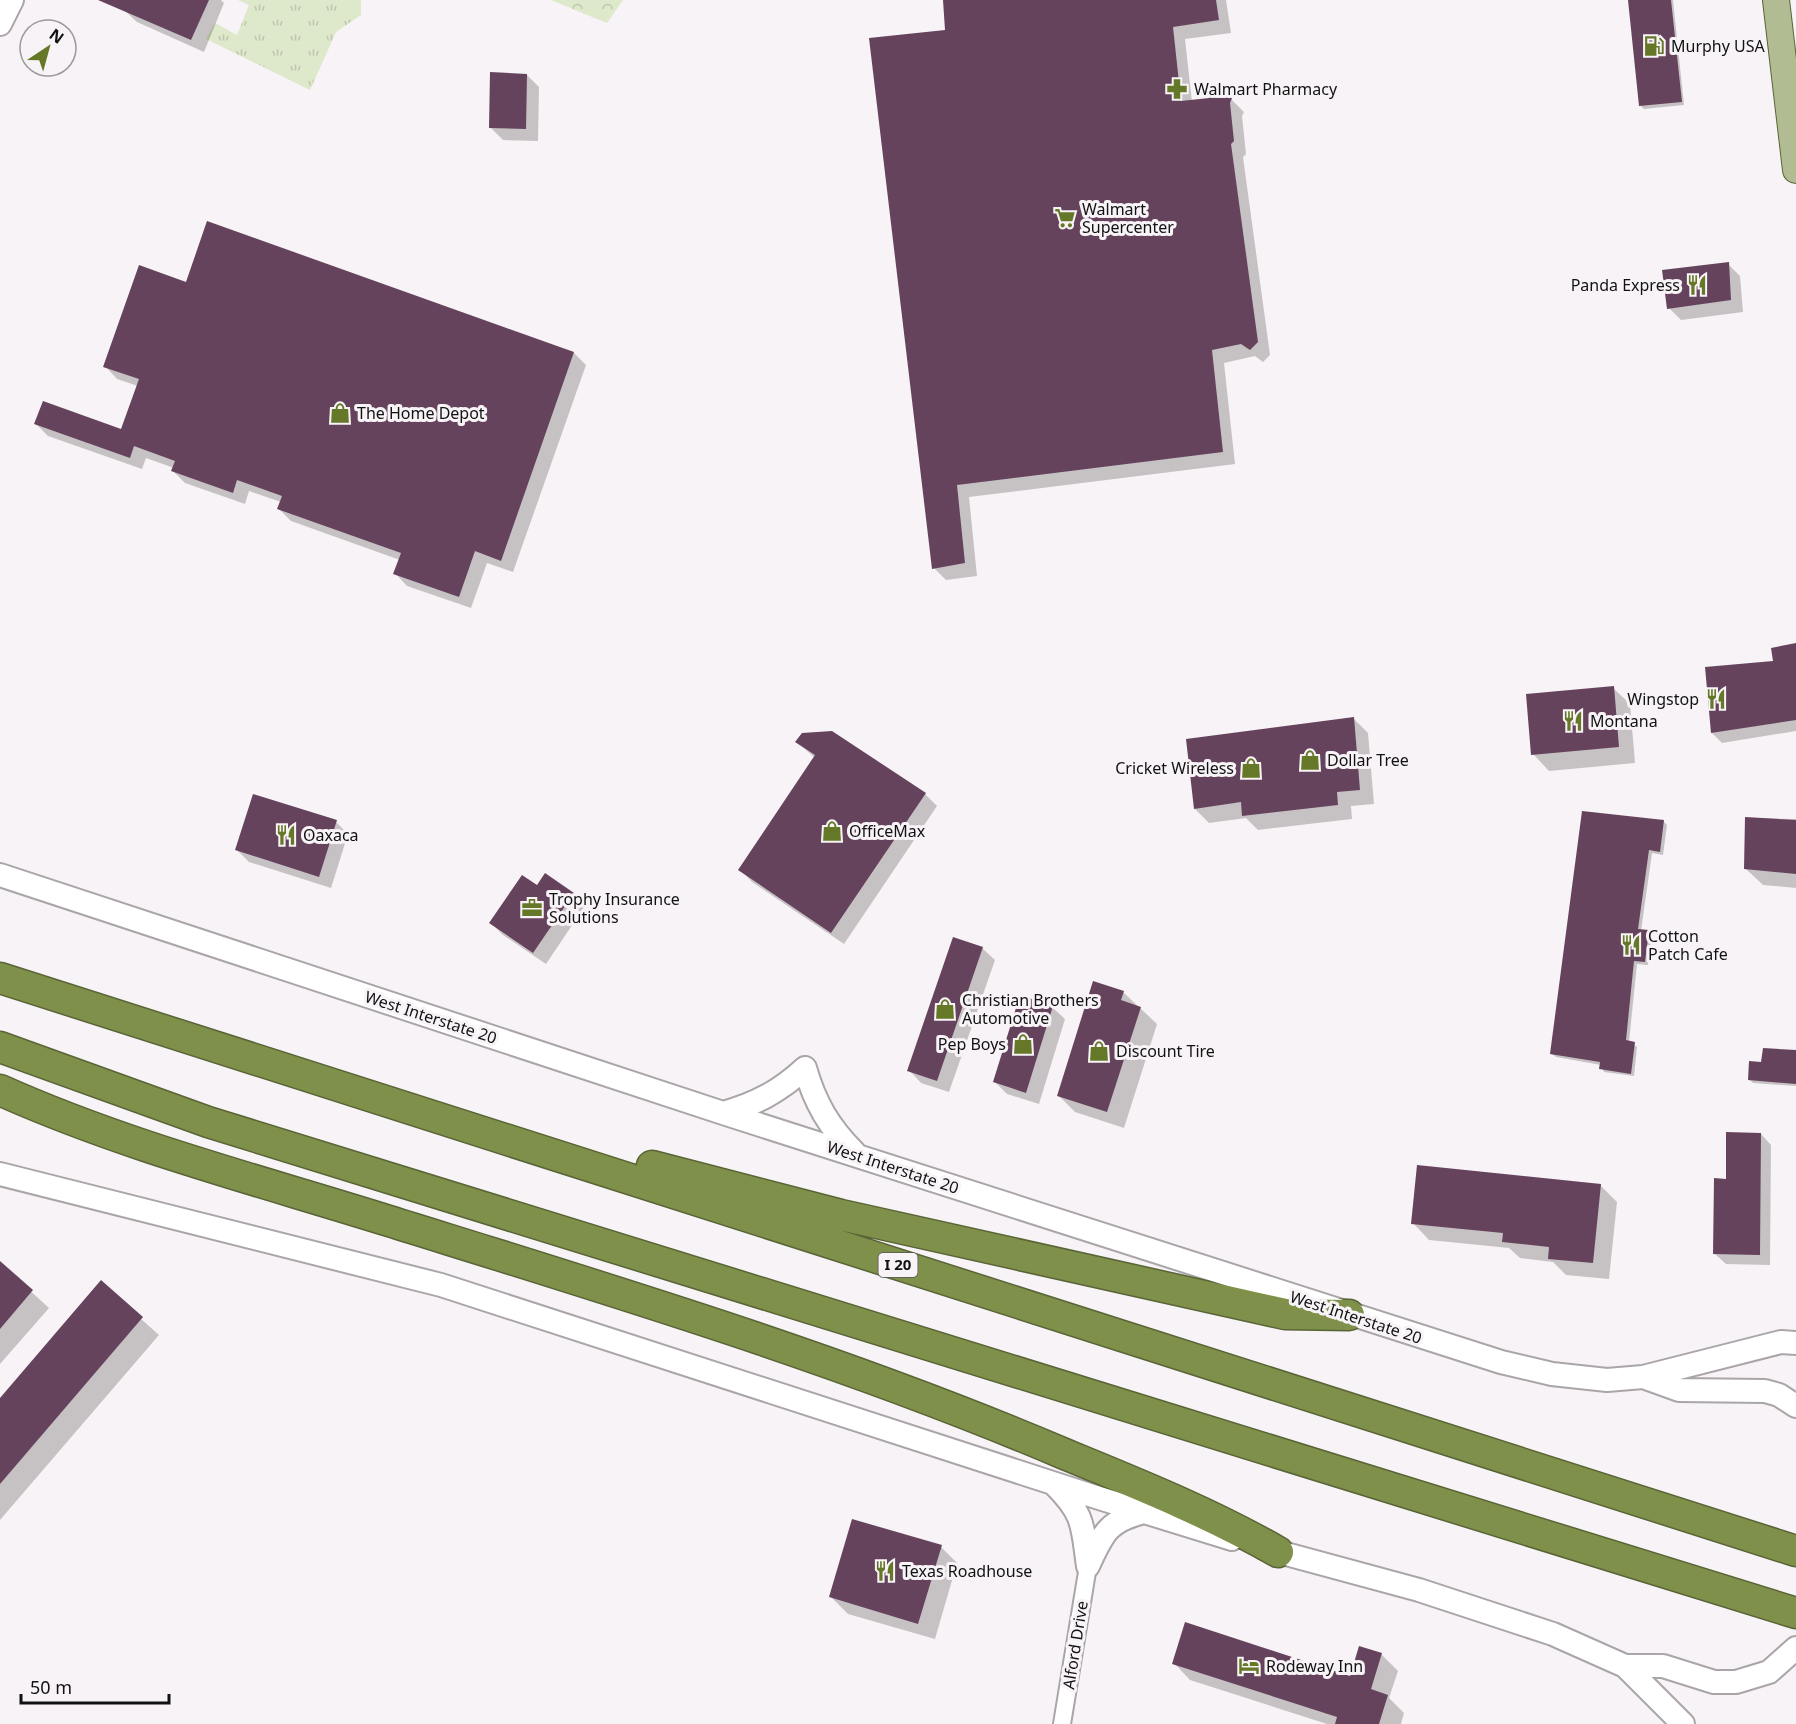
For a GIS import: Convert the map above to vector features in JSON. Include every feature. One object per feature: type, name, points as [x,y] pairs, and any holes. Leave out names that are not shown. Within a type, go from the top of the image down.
[{"type":"highway","name":"I 20","points":[[0,978],[1796,1551]]},
{"type":"highway","points":[[0,1047],[208,1122],[1796,1613]]},
{"type":"highway","points":[[0,1090],[47,1111],[151,1148],[678,1311],[944,1404],[1224,1521],[1278,1552]]},
{"type":"highway","points":[[519,1144],[569,1141],[728,1187],[1014,1255],[1285,1314],[1349,1315]]},
{"type":"main road","points":[[0,24],[12,0]]},
{"type":"main road","points":[[1776,0],[1795,158]]},
{"type":"main road","name":"West Interstate 20","points":[[0,875],[723,1113],[1501,1362],[1552,1374],[1607,1380],[1643,1377],[1781,1342],[1796,1343]]},
{"type":"main road","points":[[723,1113],[750,1106],[770,1096],[805,1068],[819,1108],[835,1133],[857,1155]]},
{"type":"main road","points":[[0,1173],[441,1285],[1144,1512],[1278,1552],[1419,1590],[1553,1634],[1625,1666],[1683,1724]]},
{"type":"main road","points":[[1643,1377],[1679,1390],[1765,1391],[1779,1395],[1796,1406]]},
{"type":"main road","points":[[1053,1483],[1078,1511],[1083,1525],[1088,1566]]},
{"type":"main road","points":[[1088,1566],[1104,1533],[1112,1524],[1123,1517],[1144,1512]]},
{"type":"main road","points":[[1625,1666],[1663,1666],[1698,1678],[1724,1683],[1749,1680],[1779,1666],[1796,1648]]},
{"type":"street","name":"Alford Drive","points":[[1062,1724],[1088,1566]]},
{"type":"green space","points":[[238,0],[361,0],[361,15],[336,32],[310,90],[206,39],[215,23],[237,35],[249,5]]},
{"type":"green space","points":[[551,0],[623,0],[607,23]]},
{"type":"building","points":[[98,0],[209,0],[191,40]]},
{"type":"building","name":"Walmart Supercenter","points":[[943,0],[1216,0],[1219,20],[1173,27],[1181,101],[1209,98],[1218,88],[1232,98],[1230,103],[1234,141],[1231,144],[1258,342],[1250,350],[1241,344],[1212,350],[1223,452],[957,485],[965,563],[932,569],[869,38],[945,30]]},
{"type":"building","name":"Murphy USA","points":[[1628,0],[1671,0],[1682,102],[1639,106]]},
{"type":"building","points":[[490,72],[527,74],[526,129],[489,128]]},
{"type":"building","name":"The Home Depot","points":[[207,221],[574,352],[501,561],[475,551],[459,597],[393,574],[401,553],[277,509],[282,496],[237,480],[233,493],[171,471],[175,461],[134,446],[130,458],[34,424],[43,401],[121,429],[139,379],[103,367],[139,265],[186,282]]},
{"type":"building","name":"Panda Express","points":[[1729,262],[1731,300],[1667,309],[1662,270]]},
{"type":"building","points":[[1796,643],[1796,720],[1711,733],[1705,667],[1773,661],[1771,648]]},
{"type":"building","name":"Montana","points":[[1614,686],[1619,747],[1531,755],[1526,694]]},
{"type":"building","points":[[1354,717],[1360,790],[1337,792],[1338,805],[1242,816],[1241,802],[1194,809],[1186,739]]},
{"type":"building","name":"OfficeMax","points":[[832,731],[926,793],[831,933],[738,870],[815,755],[795,742],[802,733]]},
{"type":"building","name":"Oaxaca","points":[[253,794],[337,820],[319,877],[235,850]]},
{"type":"building","points":[[1582,811],[1664,820],[1660,852],[1649,850],[1638,929],[1649,930],[1645,962],[1634,961],[1626,1040],[1635,1042],[1631,1074],[1599,1069],[1600,1062],[1550,1054]]},
{"type":"building","points":[[1745,817],[1796,820],[1796,874],[1744,869]]},
{"type":"building","name":"Trophy Insurance Solutions","points":[[545,873],[574,893],[533,953],[489,923],[522,875],[537,885]]},
{"type":"building","name":"Christian Brothers Automotive","points":[[953,937],[983,947],[937,1081],[907,1071]]},
{"type":"building","name":"Discount Tire","points":[[1093,981],[1124,991],[1121,1000],[1141,1007],[1107,1112],[1057,1096]]},
{"type":"building","name":"Pep Boys","points":[[1020,995],[1053,1006],[1026,1093],[993,1082]]},
{"type":"building","points":[[1763,1048],[1796,1050],[1796,1084],[1748,1080],[1749,1061],[1761,1062]]},
{"type":"building","points":[[1726,1132],[1761,1133],[1760,1255],[1713,1254],[1714,1178],[1726,1179]]},
{"type":"building","points":[[1417,1165],[1601,1184],[1593,1263],[1548,1259],[1549,1247],[1502,1242],[1503,1233],[1411,1224]]},
{"type":"building","points":[[0,1261],[33,1290],[0,1329]]},
{"type":"building","points":[[101,1280],[143,1317],[0,1484],[0,1398]]},
{"type":"building","name":"Texas Roadhouse","points":[[852,1519],[942,1545],[918,1624],[829,1597]]},
{"type":"building","name":"Rodeway Inn","points":[[1185,1622],[1350,1676],[1359,1646],[1382,1653],[1371,1689],[1388,1695],[1379,1724],[1335,1724],[1337,1717],[1172,1664]]},
{"type":"place","name":"Murphy USA","points":[[1654,46]]},
{"type":"place","name":"Walmart Pharmacy","points":[[1177,89]]},
{"type":"place","name":"Walmart Supercenter","points":[[1065,218]]},
{"type":"place","name":"Panda Express","points":[[1697,285]]},
{"type":"place","name":"The Home Depot","points":[[340,413]]},
{"type":"place","name":"Wingstop","points":[[1716,699]]},
{"type":"place","name":"Montana","points":[[1573,721]]},
{"type":"place","name":"Dollar Tree","points":[[1310,760]]},
{"type":"place","name":"Cricket Wireless","points":[[1251,768]]},
{"type":"place","name":"OfficeMax","points":[[832,831]]},
{"type":"place","name":"Oaxaca","points":[[286,835]]},
{"type":"place","name":"Trophy Insurance Solutions","points":[[532,908]]},
{"type":"place","name":"Cotton Patch Cafe","points":[[1631,945]]},
{"type":"place","name":"Christian Brothers Automotive","points":[[945,1009]]},
{"type":"place","name":"Pep Boys","points":[[1023,1044]]},
{"type":"place","name":"Discount Tire","points":[[1099,1051]]},
{"type":"place","name":"Texas Roadhouse","points":[[885,1571]]},
{"type":"place","name":"Rodeway Inn","points":[[1249,1666]]}]
